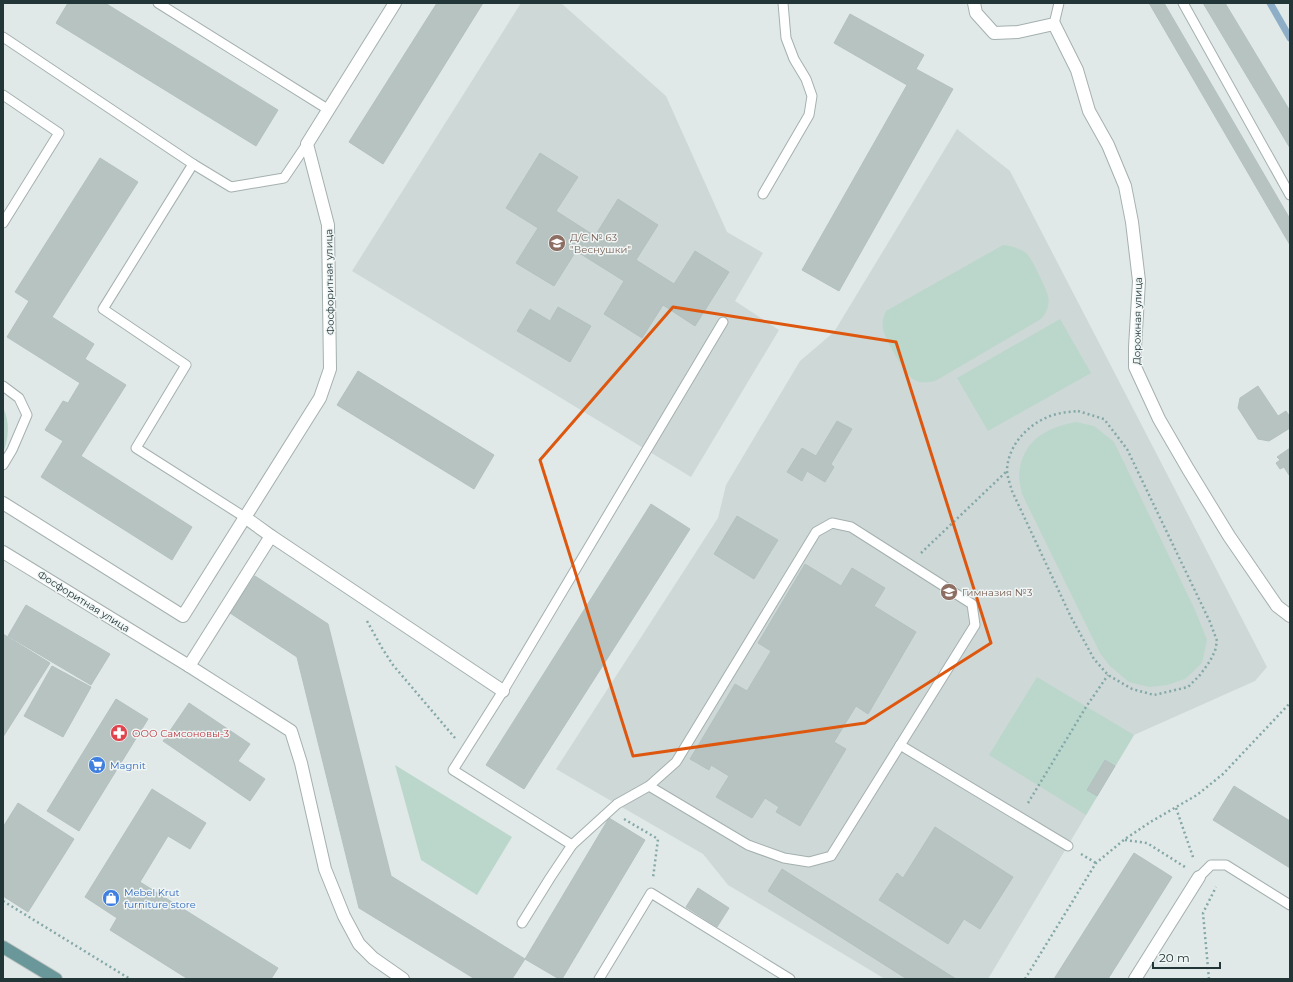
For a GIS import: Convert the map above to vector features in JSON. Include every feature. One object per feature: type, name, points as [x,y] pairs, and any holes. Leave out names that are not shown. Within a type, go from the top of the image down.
[{"type":"main road","points":[[3,947],[56,979]]},
{"type":"street","points":[[308,144],[395,3]]},
{"type":"street","points":[[974,3],[976,14],[994,33],[1018,32],[1054,24]]},
{"type":"street","name":"Дорожная улица","points":[[1054,24],[1077,70],[1089,111],[1108,144],[1125,186],[1132,222],[1139,281],[1135,367],[1159,420],[1229,536],[1277,606],[1290,616]]},
{"type":"street","name":"Фосфоритная улица","points":[[3,503],[183,616],[320,398],[330,369],[328,225],[308,144]]},
{"type":"street","points":[[246,518],[503,691]]},
{"type":"street","points":[[190,666],[271,536]]},
{"type":"street","name":"Фосфоритная улица","points":[[3,552],[190,666],[291,731],[301,763],[325,869],[344,916],[359,944],[373,958],[404,979]]},
{"type":"street","points":[[1135,979],[1199,877]]},
{"type":"lane","points":[[158,3],[329,110]]},
{"type":"lane","points":[[763,194],[809,115],[812,96],[806,79],[794,59],[786,38],[783,3]]},
{"type":"lane","points":[[1054,24],[1059,3]]},
{"type":"lane","points":[[1183,3],[1290,195]]},
{"type":"lane","points":[[3,37],[193,164],[231,187],[284,178],[308,144]]},
{"type":"lane","points":[[3,95],[59,133],[3,222]]},
{"type":"lane","points":[[193,164],[103,309],[186,365],[136,448],[246,518]]},
{"type":"lane","points":[[572,845],[453,770],[503,691],[723,322]]},
{"type":"lane","points":[[3,386],[20,398],[27,415],[12,450],[3,465]]},
{"type":"lane","points":[[522,923],[572,845],[617,804],[649,786],[676,762],[816,532],[832,523],[851,527],[972,604],[975,625],[831,856],[809,862],[784,858],[748,845],[649,786]]},
{"type":"lane","points":[[900,745],[1068,846]]},
{"type":"lane","points":[[1199,877],[1211,865],[1226,865],[1290,905]]},
{"type":"lane","points":[[599,979],[651,893],[790,979]]},
{"type":"path","points":[[1078,411],[1104,419],[1127,449],[1210,622],[1217,641],[1210,662],[1188,687],[1154,696],[1132,689],[1108,675],[1094,659],[1071,617],[1024,518],[1012,490],[1007,471],[1010,453],[1019,438],[1037,422],[1056,414],[1078,411]]},
{"type":"path","points":[[909,564],[1007,471]]},
{"type":"path","points":[[358,594],[368,625],[393,665],[465,750]]},
{"type":"path","points":[[1020,816],[1086,707],[1108,675]]},
{"type":"path","points":[[1025,979],[1096,863],[1152,821],[1197,795],[1223,774],[1290,703]]},
{"type":"path","points":[[1176,808],[1199,877]]},
{"type":"path","points":[[624,819],[658,840],[651,893]]},
{"type":"path","points":[[1125,840],[1147,843],[1199,877]]},
{"type":"path","points":[[1079,853],[1096,863]]},
{"type":"path","points":[[1209,979],[1203,913],[1226,865]]},
{"type":"path","points":[[3,901],[130,979]]},
{"type":"highlighted area","points":[[673,307],[896,342],[991,643],[865,723],[633,756],[540,460]]},
{"type":"shaded area","name":"Д/С № 63 \"Веснушки\"","points":[[521,3],[561,3],[666,96],[727,232],[763,253],[735,301],[779,330],[691,477],[352,271]]},
{"type":"shaded area","name":"Гимназия №3","points":[[957,129],[1010,171],[1267,667],[1255,681],[1134,735],[988,979],[885,979],[728,885],[703,854],[556,769],[718,518],[726,485],[800,361],[834,332]]},
{"type":"green space","points":[[1003,245],[1021,250],[1027,254],[1032,262],[1049,299],[1048,308],[1045,314],[1041,319],[937,380],[931,382],[919,382],[913,379],[901,364],[884,334],[883,322],[886,311]]},
{"type":"green space","points":[[1060,319],[1091,373],[988,431],[957,378]]},
{"type":"green space","points":[[3,407],[7,418],[8,430],[7,442],[3,453]]},
{"type":"green space","points":[[1076,422],[1094,426],[1114,442],[1195,610],[1207,640],[1202,663],[1185,679],[1167,685],[1149,687],[1129,682],[1109,665],[1100,653],[1022,494],[1019,475],[1021,463],[1030,445],[1045,432]]},
{"type":"green space","points":[[1037,677],[1134,735],[1086,815],[989,755]]},
{"type":"green space","points":[[395,765],[512,837],[477,895],[421,860]]},
{"type":"building","points":[[68,3],[105,3],[278,110],[256,146],[56,23]]},
{"type":"building","points":[[437,3],[483,3],[383,164],[349,142]]},
{"type":"building","points":[[1149,3],[1164,3],[1290,219],[1290,245]]},
{"type":"building","points":[[1203,3],[1225,3],[1290,111],[1290,148]]},
{"type":"building","points":[[850,14],[924,55],[916,69],[953,89],[839,291],[802,270],[907,85],[834,43]]},
{"type":"building","points":[[540,153],[578,177],[556,211],[595,236],[618,199],[658,225],[636,260],[674,284],[695,251],[729,272],[695,326],[663,305],[642,338],[604,314],[624,281],[576,251],[554,286],[516,263],[538,228],[506,208]]},
{"type":"building","points":[[100,158],[138,182],[52,317],[94,344],[85,359],[126,385],[81,456],[192,527],[172,560],[41,477],[63,441],[45,430],[63,401],[68,403],[80,383],[7,337],[29,301],[15,292]]},
{"type":"building","points":[[558,307],[591,326],[570,362],[517,331],[530,309],[550,321]]},
{"type":"building","points":[[358,371],[494,455],[474,489],[337,405]]},
{"type":"building","points":[[1258,386],[1278,416],[1286,411],[1290,417],[1290,428],[1269,441],[1258,439],[1238,408],[1240,398]]},
{"type":"building","points":[[837,421],[852,429],[831,464],[834,467],[825,482],[807,471],[802,481],[787,472],[802,448],[816,456]]},
{"type":"building","points":[[1290,448],[1289,475],[1284,467],[1280,469],[1276,463],[1280,460],[1277,457]]},
{"type":"building","points":[[651,504],[690,529],[524,789],[486,765]]},
{"type":"building","points":[[737,516],[778,540],[754,579],[714,554]]},
{"type":"building","points":[[805,564],[841,586],[852,568],[885,588],[874,606],[916,632],[868,714],[856,706],[834,742],[846,749],[800,826],[776,812],[779,807],[765,798],[752,818],[716,797],[729,776],[711,765],[709,770],[690,759],[735,684],[747,691],[771,651],[758,643]]},
{"type":"building","points":[[255,576],[328,624],[391,876],[525,959],[512,979],[475,979],[359,908],[297,657],[230,613]]},
{"type":"building","points":[[26,605],[110,654],[91,685],[8,636]]},
{"type":"building","points":[[3,634],[50,663],[3,737]]},
{"type":"building","points":[[52,666],[91,687],[63,737],[24,716]]},
{"type":"building","name":"Magnit","points":[[116,699],[148,719],[79,831],[47,811]]},
{"type":"building","points":[[189,703],[250,744],[238,761],[265,779],[250,801],[163,741]]},
{"type":"building","points":[[1105,760],[1115,766],[1097,796],[1087,790]]},
{"type":"building","points":[[1234,786],[1290,821],[1290,868],[1213,820]]},
{"type":"building","points":[[152,789],[206,823],[190,849],[168,836],[140,882],[278,968],[271,979],[188,979],[110,930],[117,918],[85,897]]},
{"type":"building","points":[[18,803],[74,839],[28,912],[3,896],[3,827]]},
{"type":"building","points":[[609,818],[645,840],[562,979],[559,979],[525,959]]},
{"type":"building","points":[[935,827],[1013,877],[980,929],[964,919],[948,944],[879,900],[897,873],[903,878]]},
{"type":"building","points":[[1134,853],[1172,877],[1108,979],[1054,979]]},
{"type":"building","points":[[782,869],[956,979],[907,979],[768,891]]},
{"type":"building","points":[[698,888],[729,908],[717,927],[686,907]]},
{"type":"waterway","points":[[1270,3],[1290,38]]},
{"type":"place","name":"Д/С № 63 \"Веснушки\"","points":[[557,243]]},
{"type":"place","name":"Гимназия №3","points":[[949,592]]},
{"type":"place","name":"ООО Самсоновы-3","points":[[119,733]]},
{"type":"place","name":"Magnit","points":[[97,765]]},
{"type":"place","name":"Mebel Krut furniture store","points":[[111,898]]}]
